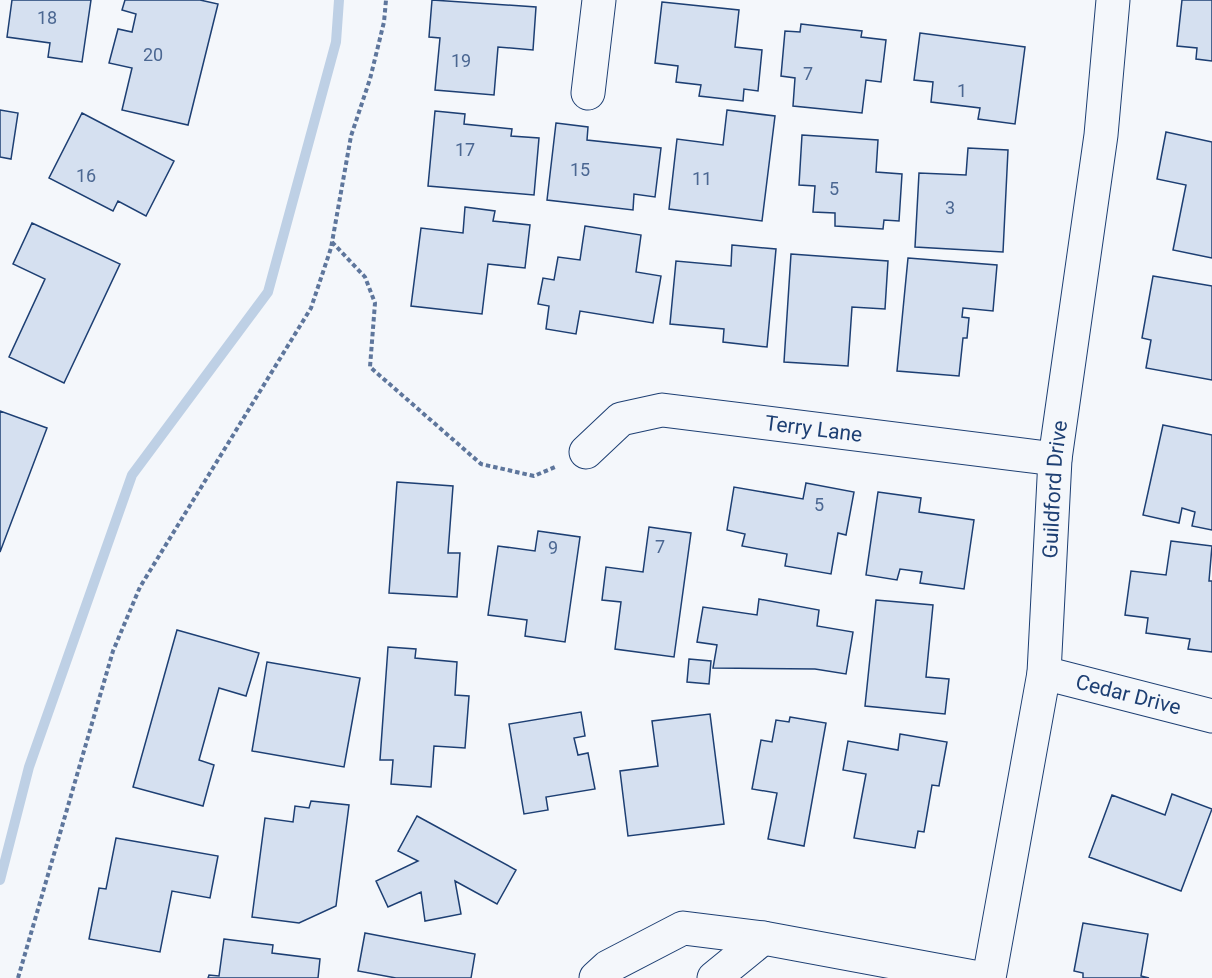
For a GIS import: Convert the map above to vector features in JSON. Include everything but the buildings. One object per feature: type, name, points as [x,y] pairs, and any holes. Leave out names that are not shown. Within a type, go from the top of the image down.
[{"type":"street","points":[[588,93],[600,0]]},
{"type":"street","name":"Guildford Drive","points":[[989,978],[1044,673],[1054,459],[1101,135],[1113,0]]},
{"type":"street","name":"Terry Lane","points":[[586,452],[621,419],[662,411],[1054,459]]},
{"type":"street","name":"Cedar Drive","points":[[1044,673],[1212,716]]},
{"type":"street","points":[[596,978],[608,967],[683,928],[763,938],[979,978]]},
{"type":"street","points":[[714,978],[763,938]]},
{"type":"path","points":[[18,978],[113,651],[140,587],[311,308],[332,242],[351,136],[370,79],[384,22],[386,0]]},
{"type":"path","points":[[332,242],[365,277],[375,303],[370,367],[481,464],[534,477],[586,452]]},
{"type":"waterway","points":[[0,880],[29,767],[132,475],[268,292],[336,42],[339,0]]}]
